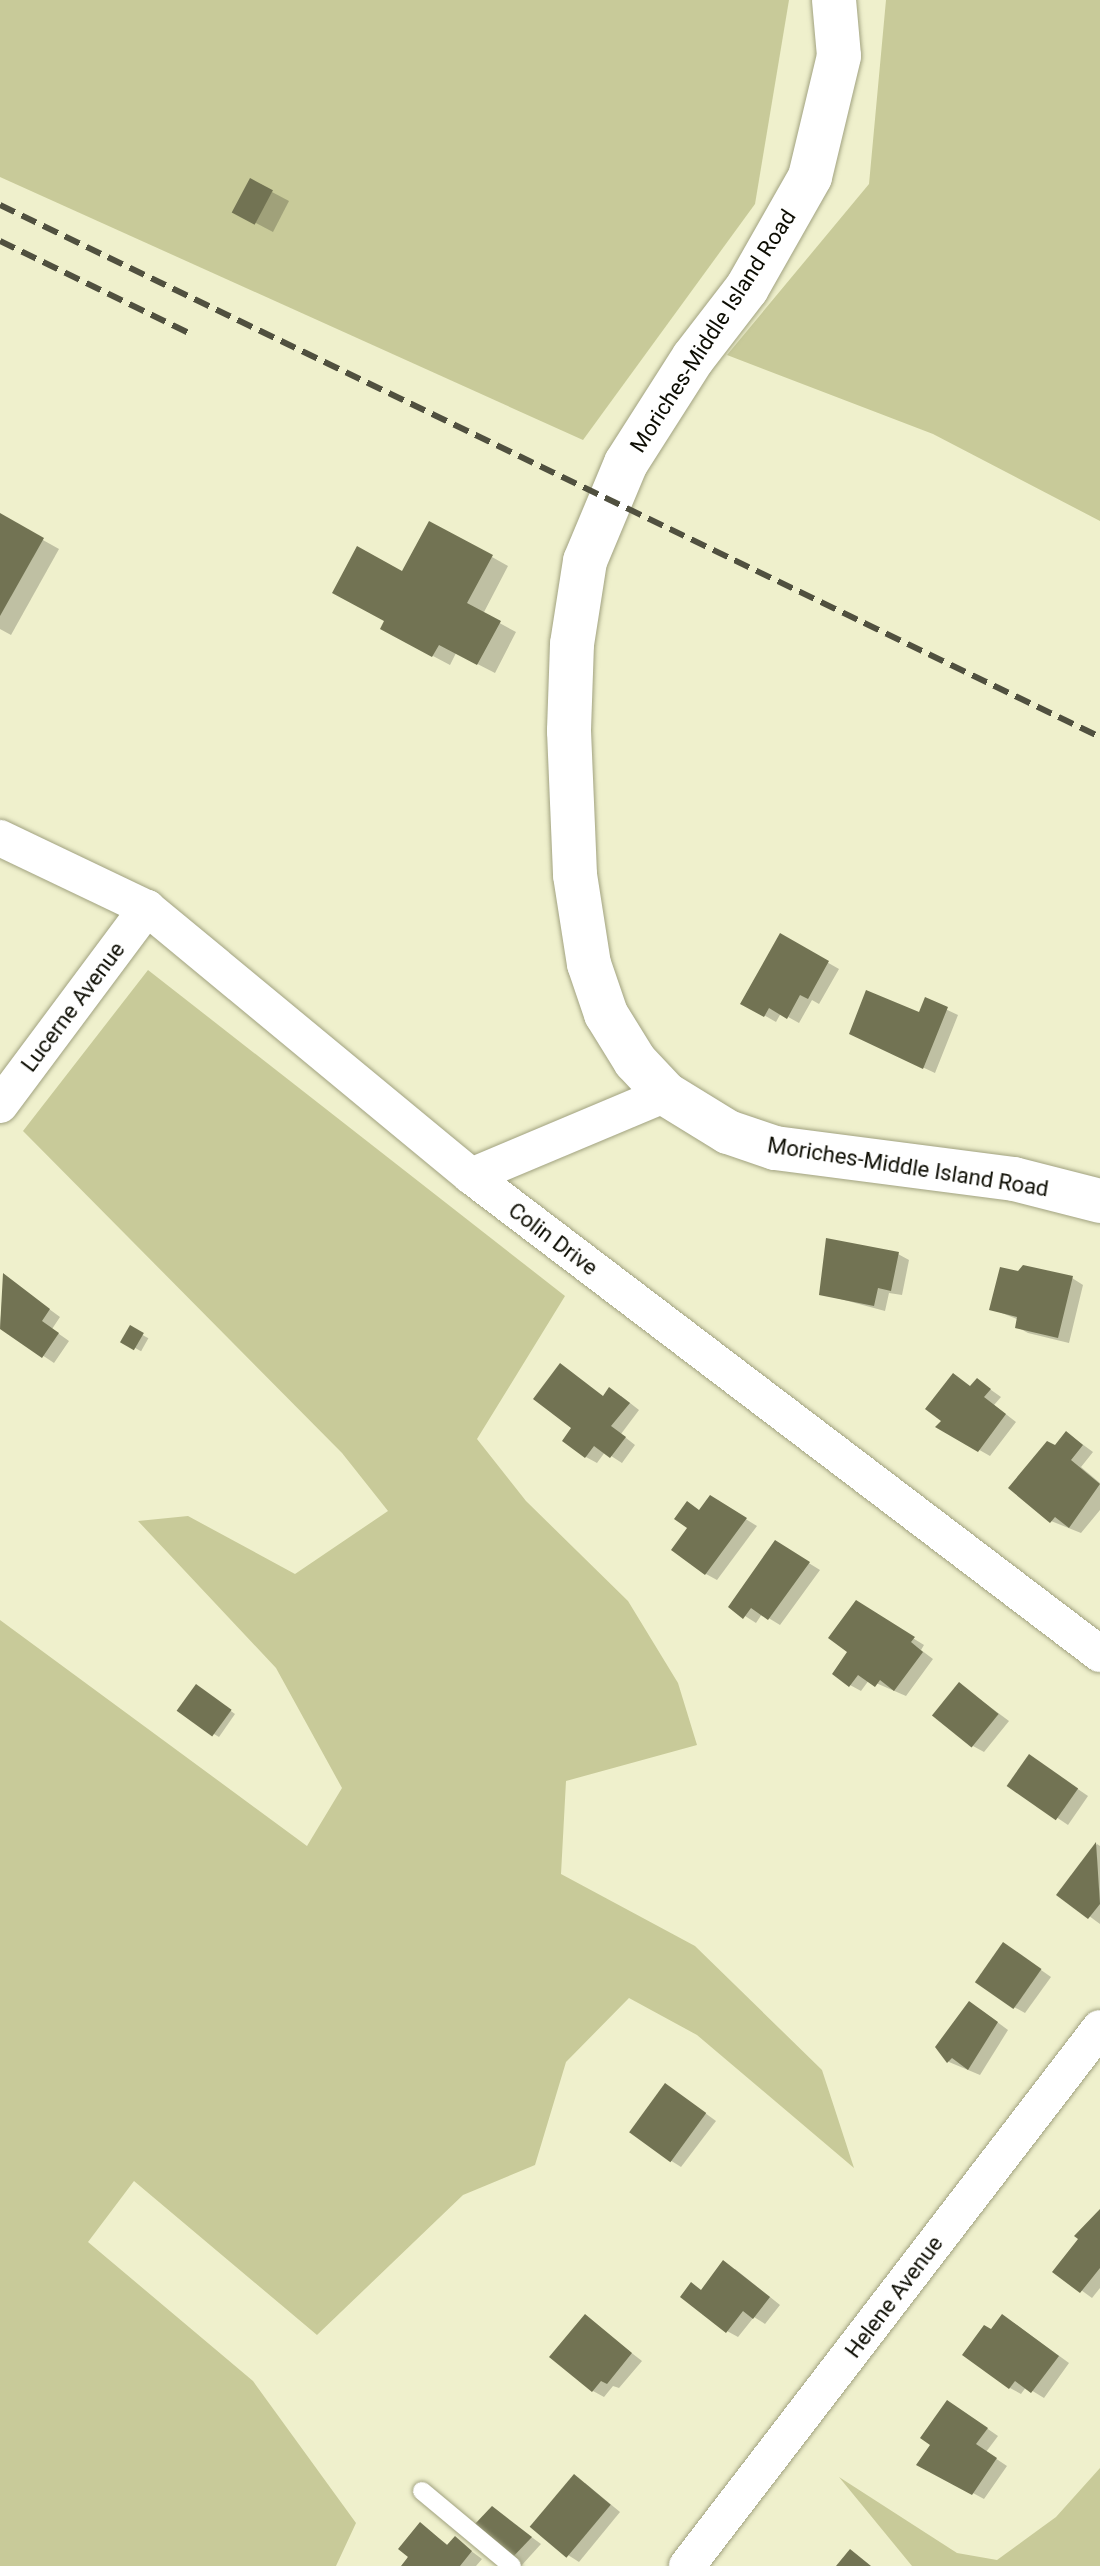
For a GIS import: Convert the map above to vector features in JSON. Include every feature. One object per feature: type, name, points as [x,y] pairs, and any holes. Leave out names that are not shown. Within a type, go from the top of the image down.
[{"type":"main road","name":"Moriches-Middle Island Road","points":[[834,0],[839,56],[810,177],[747,288],[693,358],[626,463],[585,561],[576,604],[569,731],[584,937],[606,1014],[635,1061],[666,1094],[706,1121],[775,1148],[1014,1179],[1100,1201]]},
{"type":"street","name":"Colin Drive","points":[[0,838],[147,908],[471,1176],[1100,1654]]},
{"type":"street","name":"Lucerne Avenue","points":[[0,1105],[147,908]]},
{"type":"street","points":[[471,1176],[666,1094]]},
{"type":"street","name":"Helene Avenue","points":[[687,2566],[1100,2028]]},
{"type":"lane","points":[[422,2491],[512,2566]]},
{"type":"green space","points":[[0,0],[789,0],[755,204],[583,440],[0,177]]},
{"type":"green space","points":[[886,0],[1100,0],[1100,521],[933,434],[727,355],[869,184]]},
{"type":"green space","points":[[148,970],[565,1296],[477,1439],[526,1501],[628,1601],[678,1683],[697,1745],[566,1781],[561,1874],[695,1946],[822,2070],[854,2168],[697,2035],[629,1998],[566,2062],[535,2165],[463,2195],[317,2335],[134,2181],[88,2242],[253,2381],[356,2523],[336,2566],[0,2566],[0,1620],[307,1846],[342,1788],[276,1668],[138,1521],[188,1516],[295,1574],[388,1511],[342,1453],[23,1131]]},
{"type":"green space","points":[[1100,2468],[1100,2566],[912,2566],[839,2477],[957,2553],[997,2560],[1056,2517]]},
{"type":"building","points":[[250,178],[273,190],[255,225],[232,212]]},
{"type":"building","points":[[0,513],[44,538],[0,616]]},
{"type":"building","points":[[429,521],[493,555],[467,603],[501,621],[477,665],[439,645],[432,657],[380,629],[384,621],[332,593],[357,546],[402,571]]},
{"type":"building","points":[[780,933],[829,961],[808,999],[800,995],[787,1019],[769,1008],[764,1017],[740,1004]]},
{"type":"building","points":[[866,990],[919,1012],[925,997],[948,1007],[923,1069],[849,1034]]},
{"type":"building","points":[[826,1238],[899,1252],[891,1291],[878,1288],[874,1306],[819,1295]]},
{"type":"building","points":[[1023,1265],[1073,1276],[1058,1338],[1015,1328],[1017,1317],[989,1310],[1000,1267],[1018,1271]]},
{"type":"building","points":[[3,1273],[50,1309],[42,1321],[59,1333],[42,1358],[0,1329]]},
{"type":"building","points":[[130,1325],[144,1333],[134,1350],[120,1342]]},
{"type":"building","points":[[560,1363],[603,1396],[609,1387],[630,1403],[611,1426],[626,1437],[610,1458],[594,1446],[585,1458],[562,1441],[571,1428],[533,1399]]},
{"type":"building","points":[[953,1373],[970,1386],[977,1378],[991,1389],[984,1397],[1006,1414],[978,1452],[935,1427],[941,1421],[925,1409]]},
{"type":"building","points":[[1066,1431],[1083,1445],[1071,1460],[1100,1484],[1069,1528],[1055,1517],[1050,1523],[1008,1488],[1047,1441],[1055,1445]]},
{"type":"building","points":[[710,1495],[747,1518],[705,1575],[671,1550],[687,1528],[674,1519],[687,1501],[699,1510]]},
{"type":"building","points":[[775,1540],[810,1562],[768,1620],[751,1608],[743,1619],[728,1607]]},
{"type":"building","points":[[856,1600],[915,1637],[911,1642],[923,1652],[894,1691],[880,1680],[875,1687],[858,1675],[849,1687],[832,1674],[847,1652],[828,1638]]},
{"type":"building","points":[[959,1682],[999,1714],[972,1748],[932,1715]]},
{"type":"building","points":[[196,1684],[232,1710],[212,1737],[177,1711]]},
{"type":"building","points":[[1029,1754],[1078,1788],[1056,1820],[1007,1786]]},
{"type":"building","points":[[1096,1842],[1100,1904],[1088,1919],[1056,1895]]},
{"type":"building","points":[[1003,1942],[1042,1969],[1013,2009],[975,1982]]},
{"type":"building","points":[[969,2001],[998,2022],[968,2070],[952,2058],[947,2063],[935,2047]]},
{"type":"building","points":[[665,2083],[706,2113],[670,2162],[629,2132]]},
{"type":"building","points":[[1100,2209],[1100,2268],[1080,2293],[1052,2272],[1078,2239],[1074,2236]]},
{"type":"building","points":[[723,2260],[770,2297],[753,2319],[743,2311],[726,2333],[680,2297],[691,2282],[701,2290]]},
{"type":"building","points":[[585,2314],[632,2353],[607,2384],[601,2381],[592,2392],[549,2357]]},
{"type":"building","points":[[1002,2314],[1059,2356],[1031,2393],[1015,2381],[1009,2389],[962,2355],[984,2325],[991,2329]]},
{"type":"building","points":[[947,2400],[988,2428],[976,2444],[997,2458],[972,2495],[916,2465],[930,2445],[920,2438]]},
{"type":"building","points":[[574,2474],[611,2505],[566,2558],[530,2527]]},
{"type":"building","points":[[492,2506],[532,2537],[509,2561],[474,2525]]},
{"type":"building","points":[[420,2522],[447,2545],[455,2536],[472,2551],[460,2566],[401,2566],[408,2557],[398,2549]]},
{"type":"building","points":[[850,2549],[871,2566],[836,2566]]},
{"type":"railway","points":[[0,205],[1100,737]]},
{"type":"railway","points":[[0,241],[189,333]]}]
